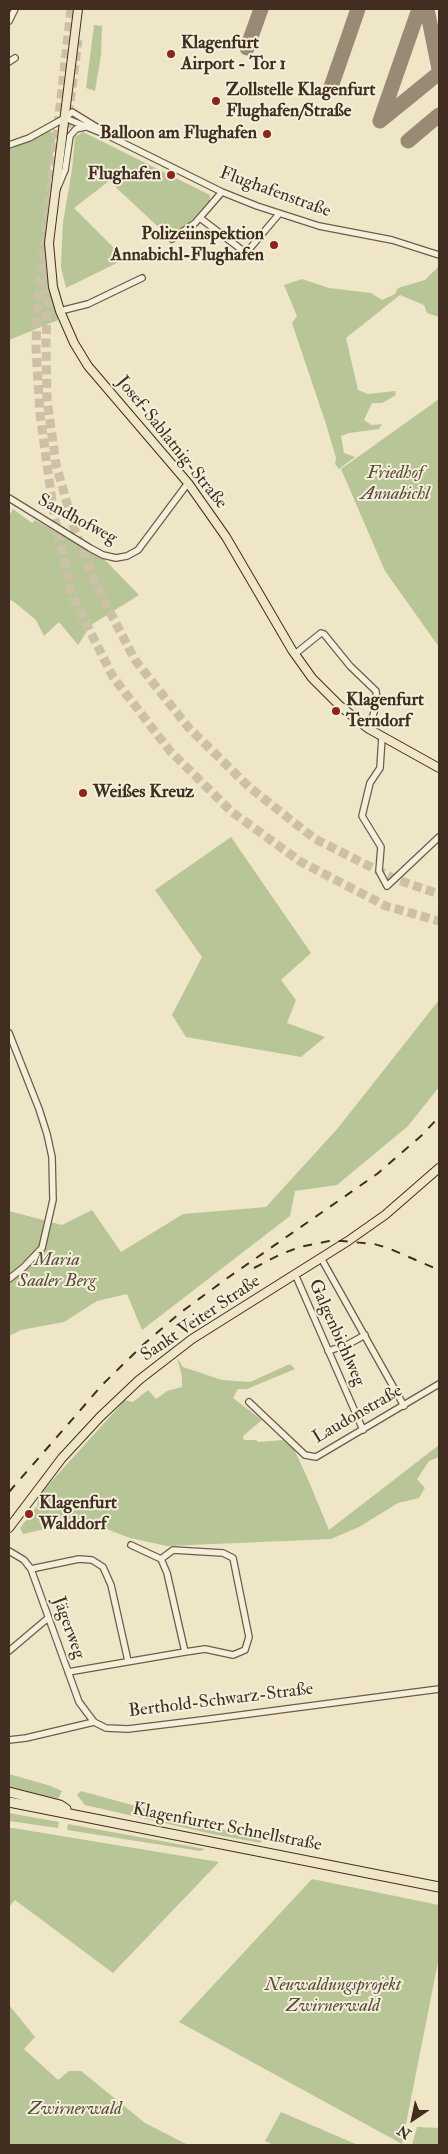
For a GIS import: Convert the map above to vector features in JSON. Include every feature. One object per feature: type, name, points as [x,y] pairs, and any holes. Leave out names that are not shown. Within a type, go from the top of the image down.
[{"type":"highway","points":[[9,1792],[60,1805],[73,1814]]},
{"type":"highway","name":"Klagenfurter Schnellstraße","points":[[9,1802],[439,1887]]},
{"type":"main road","name":"Josef-Sablatnig-Straße","points":[[78,9],[50,243],[53,287],[60,311],[74,344],[88,366],[188,483],[226,537],[294,654],[312,678],[329,696],[369,729],[439,768]]},
{"type":"main road","name":"Sankt Veiter Straße","points":[[9,1528],[62,1458],[100,1417],[139,1380],[192,1339],[321,1258],[385,1215],[439,1168]]},
{"type":"street","points":[[9,21],[16,9]]},
{"type":"street","points":[[9,62],[15,58]]},
{"type":"street","name":"Flughafenstraße","points":[[109,136],[72,112],[66,118],[109,136],[222,192],[279,214],[335,230],[392,240],[439,255]]},
{"type":"street","points":[[9,145],[29,138],[66,118]]},
{"type":"street","points":[[55,193],[65,170],[70,136],[76,129],[87,127]]},
{"type":"street","points":[[172,239],[200,218],[222,192]]},
{"type":"street","points":[[200,218],[246,253],[279,214]]},
{"type":"street","points":[[60,311],[88,304],[142,278]]},
{"type":"street","name":"Sandhofweg","points":[[9,498],[102,555],[116,558],[126,556],[138,550],[188,483]]},
{"type":"street","points":[[294,654],[321,633],[327,637],[350,666],[376,690],[378,702],[369,729]]},
{"type":"street","points":[[382,737],[380,768],[370,783],[362,816],[381,847],[380,871],[387,886],[439,837]]},
{"type":"street","points":[[9,1033],[42,1117],[52,1158],[53,1182],[53,1200],[42,1248],[24,1267],[9,1279]]},
{"type":"street","points":[[321,1258],[404,1406]]},
{"type":"street","name":"Galgenbichlweg","points":[[295,1274],[363,1430]]},
{"type":"street","points":[[328,1351],[347,1345],[365,1335]]},
{"type":"street","name":"Laudonstraße","points":[[249,1402],[305,1455],[320,1457],[439,1384]]},
{"type":"street","points":[[131,1545],[160,1559],[169,1579],[185,1652]]},
{"type":"street","points":[[68,1672],[205,1649],[233,1655],[242,1653],[247,1647],[249,1637],[235,1562],[230,1556],[223,1553],[173,1550],[160,1559]]},
{"type":"street","points":[[9,1551],[24,1560],[31,1569],[79,1559],[92,1560],[103,1567],[111,1585],[128,1662]]},
{"type":"street","name":"Jägerweg","points":[[31,1569],[79,1702],[94,1722]]},
{"type":"street","points":[[9,1651],[48,1618]]},
{"type":"street","name":"Berthold-Schwarz-Straße","points":[[9,1740],[26,1738],[94,1722],[110,1729],[128,1729],[439,1689]]},
{"type":"green space","points":[[94,25],[102,26],[101,55],[95,91],[86,88]]},
{"type":"green space","points":[[50,131],[56,135],[50,170],[51,179],[45,257],[48,282],[58,320],[9,340],[9,150]]},
{"type":"green space","points":[[83,132],[210,195],[209,201],[187,225],[168,236],[109,181],[74,208],[125,259],[66,288],[61,267],[63,222],[72,170],[75,137]]},
{"type":"green space","points":[[439,266],[439,317],[427,313],[424,305],[400,295],[346,338],[358,390],[368,394],[395,391],[396,395],[382,403],[372,403],[364,420],[372,425],[382,424],[379,429],[349,433],[341,436],[344,453],[355,457],[339,469],[335,464],[336,458],[326,424],[292,323],[297,316],[284,285],[302,279],[329,288],[371,293],[382,300],[395,294],[398,288],[425,280]]},
{"type":"green space","name":"Friedhof Annabichl","points":[[439,399],[439,647],[385,571],[341,469]]},
{"type":"green space","points":[[13,509],[32,523],[35,520],[105,560],[139,595],[91,625],[78,645],[59,622],[44,636],[36,620],[13,601],[9,600],[9,516]]},
{"type":"green space","points":[[231,837],[311,953],[281,980],[296,1000],[287,1023],[325,1037],[301,1057],[186,1037],[172,1015],[202,957],[155,890]]},
{"type":"green space","name":"Maria Saaler Berg","points":[[439,1000],[439,1087],[408,1126],[337,1185],[295,1191],[290,1216],[142,1330],[127,1294],[97,1301],[64,1322],[21,1330],[9,1336],[9,1211],[62,1225],[92,1210],[121,1252],[183,1214],[266,1207],[338,1128]]},
{"type":"green space","points":[[177,1358],[183,1367],[222,1380],[250,1382],[290,1364],[295,1369],[247,1389],[238,1389],[233,1398],[262,1420],[243,1436],[244,1440],[256,1440],[258,1442],[283,1440],[294,1449],[329,1530],[439,1445],[439,1457],[429,1461],[417,1479],[425,1488],[419,1498],[398,1503],[359,1527],[331,1539],[167,1546],[130,1538],[93,1524],[59,1526],[23,1534],[20,1528],[37,1506],[40,1494],[125,1400],[133,1402],[148,1390],[156,1399],[167,1391],[182,1387],[182,1376]]},
{"type":"green space","points":[[9,1774],[62,1791],[58,1799],[9,1787]]},
{"type":"green space","points":[[81,1791],[212,1827],[262,1838],[261,1843],[212,1834],[85,1805],[77,1795]]},
{"type":"green space","points":[[9,1813],[59,1822],[58,1828],[9,1821]]},
{"type":"green space","points":[[68,1824],[205,1849],[200,1851],[67,1830]]},
{"type":"green space","points":[[9,1828],[219,1862],[113,1973],[15,1900],[9,1907]]},
{"type":"green space","name":"Neuwaldungsprojekt Zwirnerwald","points":[[312,1879],[439,1905],[439,1957],[402,2144],[179,2022]]},
{"type":"green space","name":"Zwirnerwald","points":[[9,2005],[35,2037],[24,2049],[58,2080],[69,2071],[81,2071],[145,2123],[188,2145],[9,2145]]},
{"type":"green space","points":[[281,2112],[358,2145],[274,2145],[265,2141]]},
{"type":"green space","points":[[417,2127],[439,2128],[439,2145],[412,2145]]},
{"type":"taxiway","points":[[247,48],[261,9]]},
{"type":"taxiway","points":[[331,87],[358,9]]},
{"type":"taxiway","points":[[380,121],[419,9]]},
{"type":"taxiway","points":[[427,9],[439,69]]},
{"type":"taxiway","points":[[380,121],[439,73]]},
{"type":"taxiway","points":[[408,141],[439,115]]},
{"type":"tunnel","points":[[71,9],[37,311],[36,349],[40,414],[54,515],[72,595],[113,677],[170,751],[232,812],[301,862],[386,906],[439,921]]},
{"type":"tunnel","points":[[60,181],[78,40]]},
{"type":"tunnel","points":[[49,271],[46,340],[47,400],[56,464],[73,525],[96,585],[135,660],[188,727],[249,787],[315,839],[395,879],[439,894]]},
{"type":"railway","points":[[9,1492],[103,1384],[144,1344],[180,1313],[226,1279],[377,1174],[421,1136],[439,1117]]},
{"type":"railway","points":[[254,1268],[281,1254],[300,1247],[329,1241],[342,1241],[374,1244],[388,1248],[439,1270]]},
{"type":"place","name":"Klagenfurt Airport - Tor 1","points":[[171,54]]},
{"type":"place","name":"Zollstelle Klagenfurt Flughafen/Straße","points":[[216,101]]},
{"type":"place","name":"Balloon am Flughafen","points":[[267,134]]},
{"type":"place","name":"Flughafen","points":[[171,175]]},
{"type":"place","name":"Polizeiinspektion Annabichl-Flughafen","points":[[274,245]]},
{"type":"place","name":"Klagenfurt Terndorf","points":[[336,711]]},
{"type":"place","name":"Weißes Kreuz","points":[[83,793]]},
{"type":"place","name":"Klagenfurt Walddorf","points":[[29,1514]]}]
